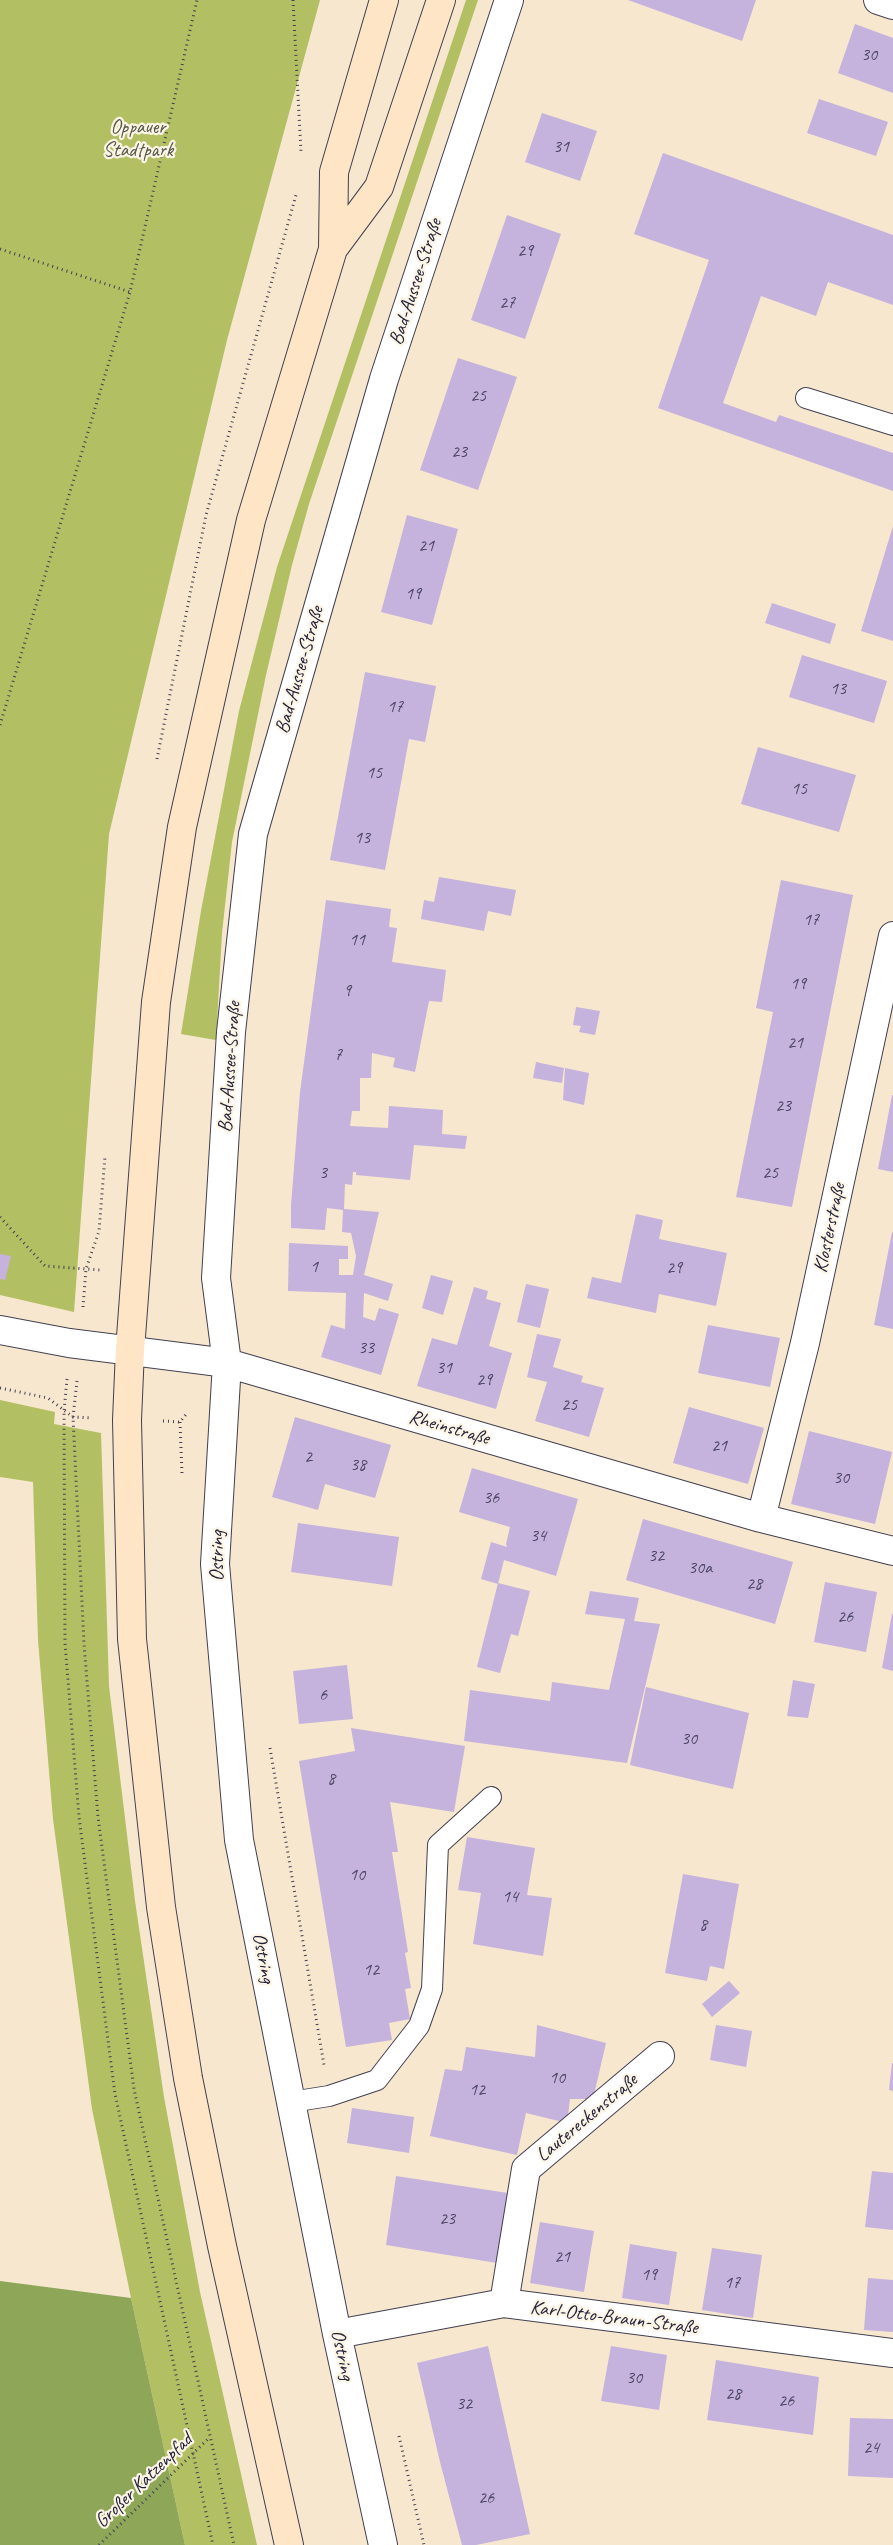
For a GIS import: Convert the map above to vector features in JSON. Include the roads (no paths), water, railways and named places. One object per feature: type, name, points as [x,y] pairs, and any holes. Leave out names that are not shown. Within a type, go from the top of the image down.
[{"type":"street","points":[[289,2545],[222,2246],[190,2088],[161,1906],[132,1639],[126,1442],[130,1350],[156,1002],[182,827],[251,520],[333,249],[334,172],[384,0]]},
{"type":"street","points":[[333,249],[379,187],[441,0]]},
{"type":"street","name":"Bad-Aussee-Straße","points":[[227,1363],[216,1278],[231,1032],[253,834],[384,379],[508,0]]},
{"type":"street","points":[[878,0],[893,5]]},
{"type":"street","name":"Klosterstraße","points":[[761,1518],[805,1343],[893,936]]},
{"type":"street","name":"Rheinstraße","points":[[0,1330],[69,1343],[227,1363],[761,1518],[893,1551]]},
{"type":"street","name":"Ostring","points":[[227,1363],[215,1564],[239,1840],[337,2334],[383,2545]]},
{"type":"street","name":"Lautereckenstraße","points":[[504,2303],[526,2169],[660,2056]]},
{"type":"street","name":"Karl-Otto-Braun-Straße","points":[[337,2334],[504,2303],[893,2353]]},
{"type":"lane","points":[[806,398],[893,425]]},
{"type":"lane","points":[[291,2102],[329,2096],[377,2080],[419,2026],[432,1989],[438,1845],[491,1797]]},
{"type":"park label","name":"Oppauer Stadtpark","points":[[138,140]]}]
